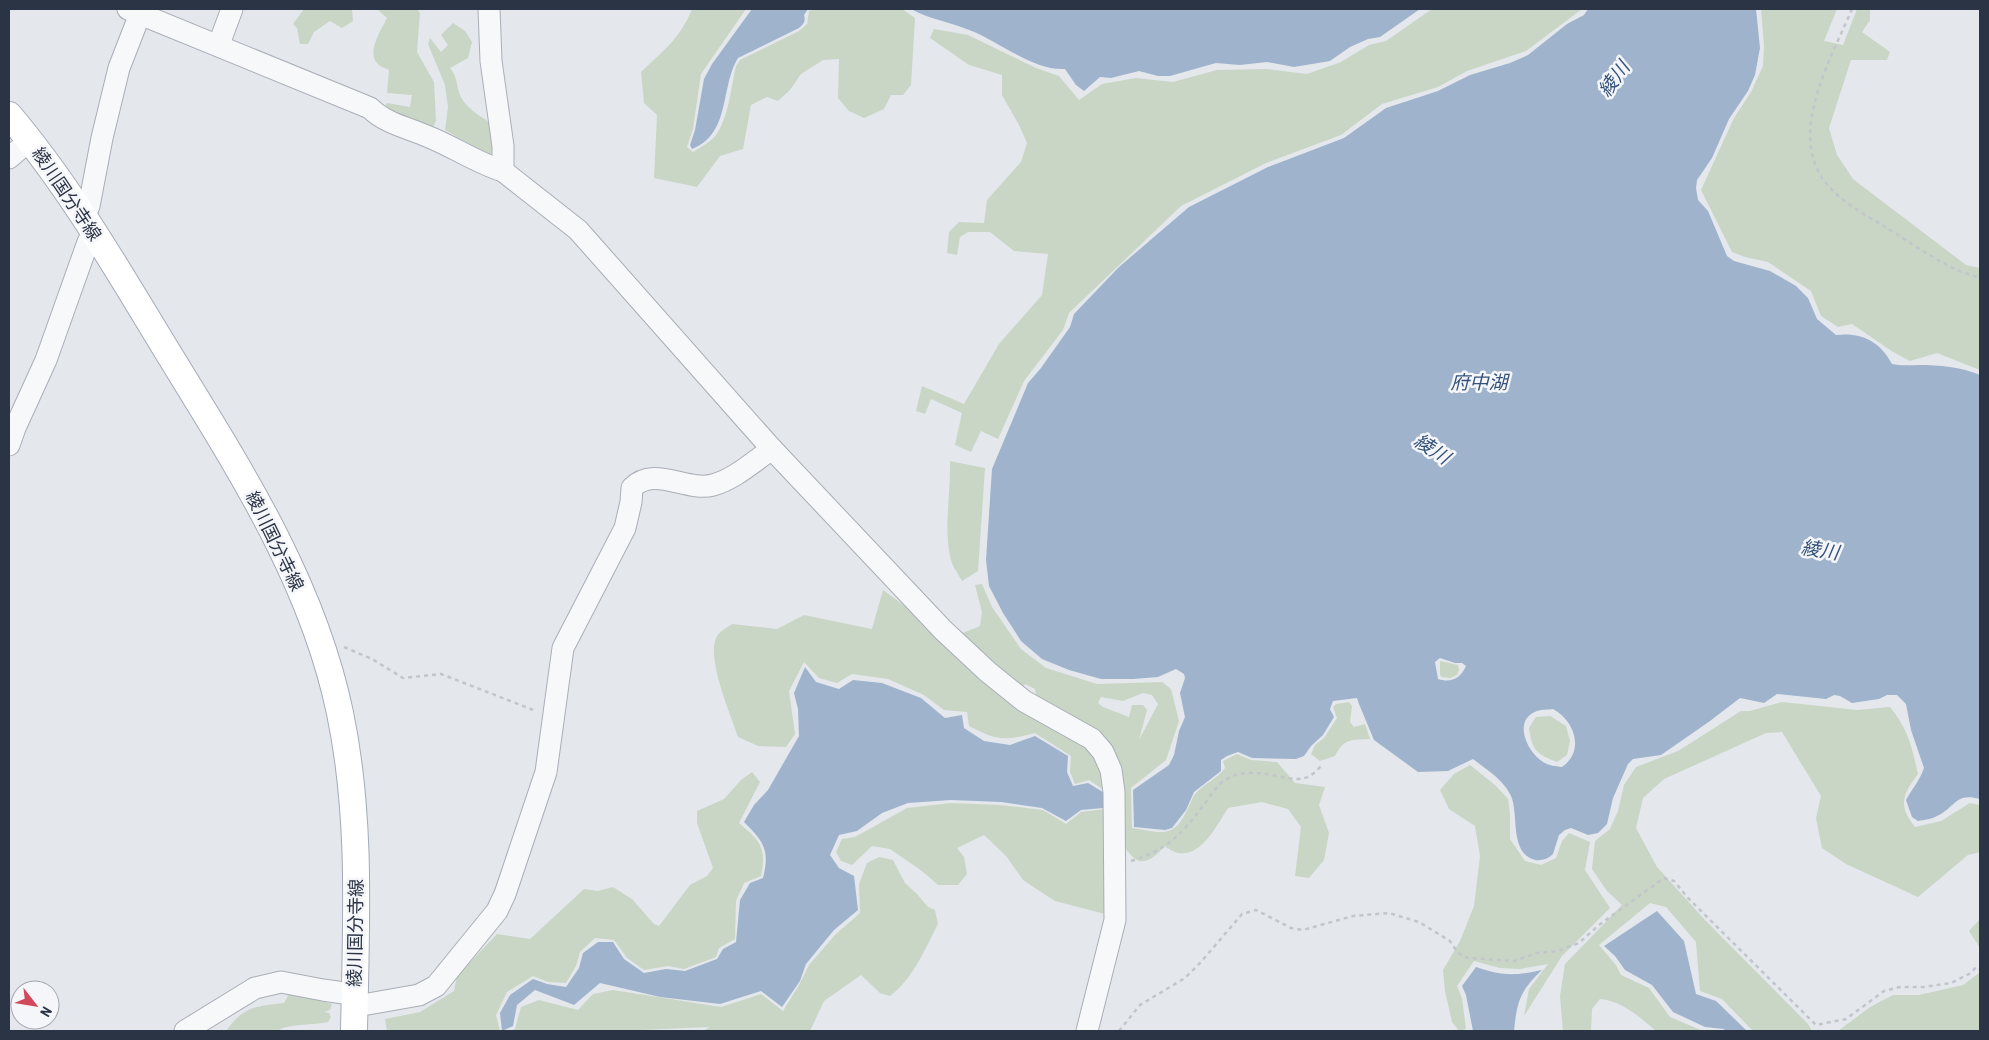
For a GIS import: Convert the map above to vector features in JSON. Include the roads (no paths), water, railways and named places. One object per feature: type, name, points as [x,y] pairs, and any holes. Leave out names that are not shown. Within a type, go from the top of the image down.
[{"type":"main road","name":"綾川国分寺線","points":[[9,115],[30,140],[89,225],[241,471],[285,556],[308,610],[340,712],[354,815],[356,869],[354,1031]]},
{"type":"street","points":[[219,44],[232,9]]},
{"type":"street","points":[[489,9],[492,61],[503,146],[503,171]]},
{"type":"street","points":[[9,445],[46,360],[88,242],[89,206],[102,138],[134,11],[219,44],[370,108],[380,118],[430,137],[503,171],[578,230],[772,448],[943,630],[988,672],[1024,701],[1092,739],[1103,752],[1111,770],[1114,792],[1116,920],[1087,1031]]},
{"type":"street","points":[[9,158],[30,140]]},
{"type":"street","points":[[185,1031],[254,988],[281,982],[344,993],[368,1004],[419,995],[436,986],[497,911],[505,894],[546,772],[563,648],[625,528],[632,488],[636,483],[650,478],[697,486],[712,485],[730,478],[772,448]]},
{"type":"water","points":[[752,9],[808,9],[804,15],[804,22],[799,28],[738,58],[732,70],[719,121],[713,133],[704,142],[692,149],[690,145],[695,130],[704,79],[712,64]]},
{"type":"water","points":[[911,9],[1420,9],[1380,37],[1368,39],[1350,47],[1330,61],[1294,67],[1267,62],[1240,65],[1216,63],[1170,76],[1158,76],[1139,71],[1111,78],[1100,77],[1084,91],[1076,85],[1065,69],[1053,68],[1028,60],[962,27]]},
{"type":"water","name":"府中湖","points":[[1588,9],[1756,9],[1760,48],[1755,75],[1748,91],[1729,119],[1712,158],[1697,180],[1696,188],[1698,200],[1708,211],[1727,256],[1734,261],[1770,271],[1796,286],[1808,298],[1817,319],[1836,335],[1854,335],[1869,340],[1882,349],[1892,364],[1950,367],[1980,375],[1980,799],[1965,797],[1960,799],[1930,819],[1918,821],[1912,817],[1906,800],[1924,768],[1911,730],[1906,704],[1897,695],[1887,695],[1879,699],[1852,703],[1840,696],[1834,695],[1826,699],[1777,694],[1764,703],[1740,698],[1661,755],[1633,759],[1628,764],[1613,798],[1607,824],[1598,833],[1588,835],[1571,828],[1565,830],[1559,835],[1553,854],[1545,859],[1535,860],[1527,856],[1521,849],[1516,831],[1513,801],[1507,789],[1498,779],[1473,759],[1448,771],[1418,772],[1374,740],[1357,698],[1333,701],[1330,709],[1334,717],[1323,735],[1311,746],[1304,756],[1296,759],[1252,758],[1238,752],[1227,756],[1221,760],[1221,771],[1194,792],[1186,810],[1172,828],[1165,830],[1134,827],[1133,790],[1169,765],[1174,755],[1179,731],[1185,717],[1180,693],[1185,678],[1184,674],[1176,669],[1158,677],[1101,679],[1069,670],[1042,659],[1021,641],[989,586],[986,560],[992,469],[1028,383],[1070,327],[1074,314],[1119,267],[1189,207],[1268,167],[1344,138],[1386,108],[1438,91],[1470,75],[1510,63],[1528,55],[1567,24],[1584,15]],"holes":[[[1440,658],[1455,663],[1462,663],[1466,666],[1455,679],[1438,679],[1435,662]],[[1553,709],[1567,721],[1572,728],[1574,736],[1575,745],[1573,753],[1562,767],[1552,766],[1537,757],[1527,744],[1525,736],[1525,721],[1529,715],[1539,710]]]},
{"type":"water","points":[[805,667],[816,682],[839,689],[853,680],[882,683],[921,698],[945,718],[962,715],[964,728],[984,741],[1010,745],[1035,736],[1068,756],[1067,772],[1073,786],[1088,783],[1106,794],[1103,808],[1081,810],[1066,821],[1042,808],[1001,802],[951,800],[908,803],[882,813],[857,831],[839,835],[830,855],[839,868],[854,876],[858,910],[834,930],[806,964],[800,981],[782,1007],[761,991],[720,1004],[660,997],[600,983],[574,1005],[535,990],[517,1005],[513,1026],[502,1031],[500,1013],[510,995],[533,979],[547,984],[566,987],[579,968],[583,953],[598,942],[613,942],[624,959],[644,973],[666,969],[685,971],[717,959],[723,949],[736,942],[740,900],[750,883],[763,878],[766,860],[761,841],[744,822],[754,805],[768,790],[799,736],[798,709],[794,693]]},
{"type":"water","points":[[1657,911],[1684,941],[1696,994],[1716,1001],[1747,1031],[1725,1031],[1724,1029],[1705,1027],[1673,1012],[1652,985],[1625,970],[1615,956],[1604,946]]},
{"type":"water","points":[[1476,967],[1509,974],[1542,970],[1529,984],[1521,997],[1518,1004],[1514,1031],[1473,1031],[1466,995],[1462,986]]},
{"type":"water label","name":"綾川","points":[[1614,79]]},
{"type":"water label","name":"綾川","points":[[1432,449]]},
{"type":"water label","name":"綾川","points":[[1820,550]]}]
